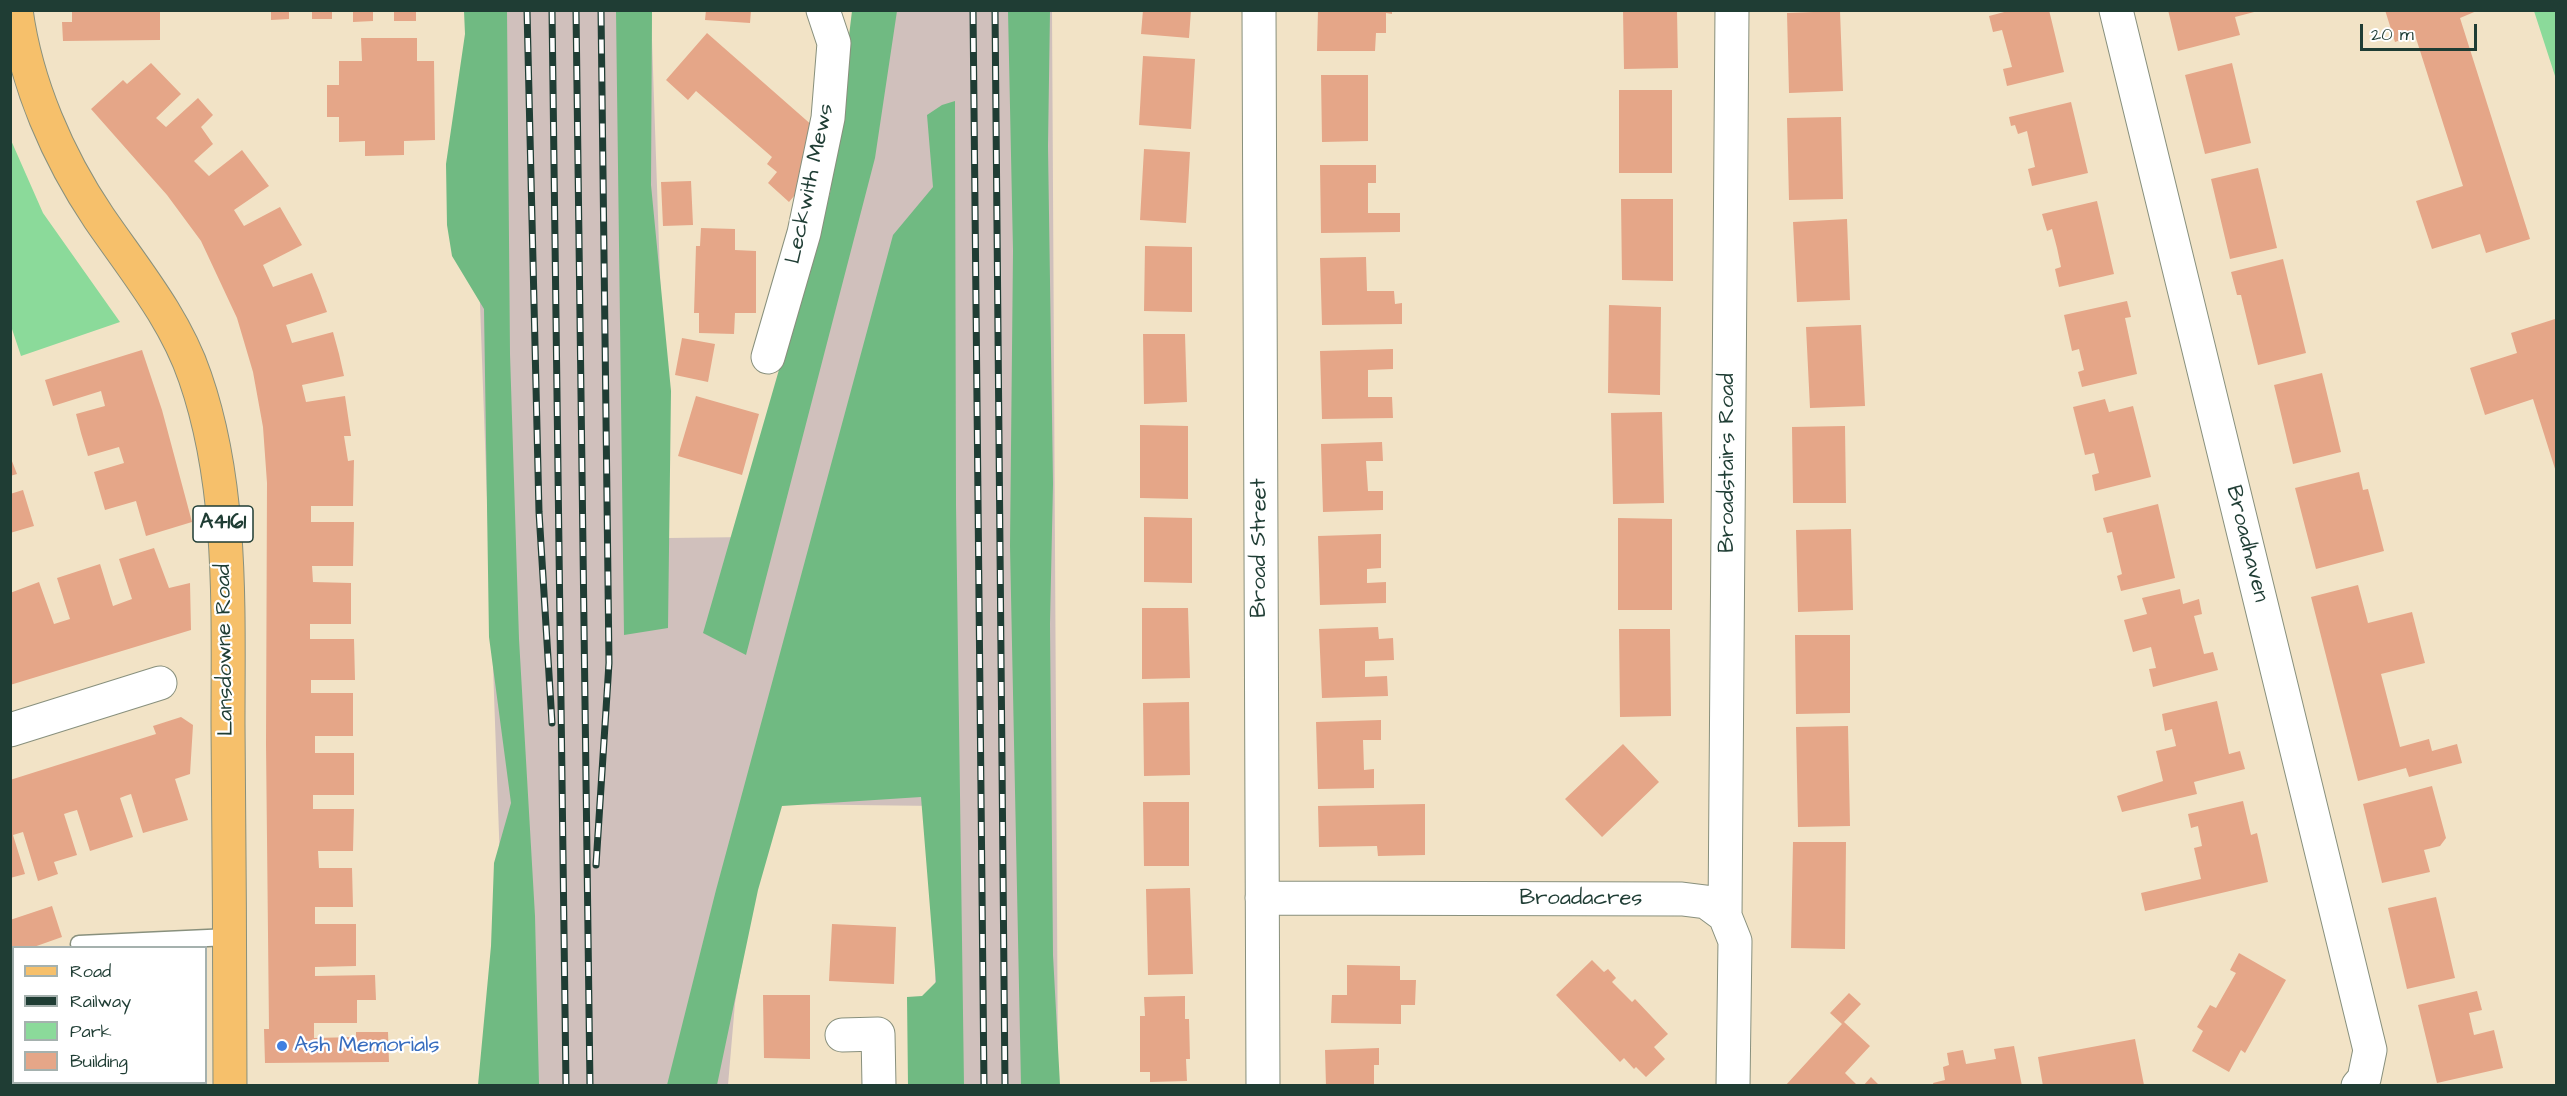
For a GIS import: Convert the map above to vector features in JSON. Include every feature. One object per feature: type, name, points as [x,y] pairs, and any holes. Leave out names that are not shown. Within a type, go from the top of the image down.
[{"type":"main road","name":"Lansdowne Road","points":[[16,10],[20,42],[29,75],[49,126],[97,215],[170,322],[194,374],[211,428],[223,511],[228,664],[230,1086]]},
{"type":"street","name":"Leckwith Mews","points":[[768,357],[804,233],[828,118],[834,43],[823,10]]},
{"type":"street","name":"Broad Street","points":[[1259,10],[1263,1086]]},
{"type":"street","name":"Broadstairs Road","points":[[1725,916],[1732,10]]},
{"type":"street","name":"Broadhaven","points":[[2116,10],[2370,1050],[2361,1082]]},
{"type":"street","points":[[10,730],[160,683]]},
{"type":"street","name":"Broadacres","points":[[1262,898],[1682,899],[1706,902],[1725,916]]},
{"type":"street","points":[[1725,916],[1734,941],[1733,1086]]},
{"type":"street","points":[[842,1035],[878,1034],[879,1086]]},
{"type":"lane","points":[[79,944],[230,937]]},
{"type":"shaded area","points":[[472,11],[651,11],[669,538],[749,537],[793,400],[870,11],[1052,11],[1058,1085],[934,1085],[937,806],[770,804],[735,1003],[728,1085],[508,1085],[473,109]]},
{"type":"green space","points":[[464,11],[507,11],[510,354],[519,639],[535,916],[539,1085],[478,1085],[491,946],[494,863],[511,803],[489,637],[484,309],[452,256],[447,225],[446,164],[465,34]]},
{"type":"green space","points":[[616,11],[652,11],[651,185],[671,391],[668,628],[624,635]]},
{"type":"green space","points":[[852,11],[897,11],[875,158],[746,655],[703,633],[830,193]]},
{"type":"green space","points":[[1008,11],[1050,11],[1048,146],[1053,484],[1050,624],[1053,955],[1060,1085],[1021,1085],[1010,546],[1013,251]]},
{"type":"green space","points":[[2534,11],[2556,11],[2556,79]]},
{"type":"green space","points":[[955,101],[956,505],[964,1085],[908,1085],[907,997],[922,996],[936,982],[921,797],[782,806],[758,890],[717,1085],[667,1085],[716,890],[893,235],[933,187],[927,115],[942,105]]},
{"type":"green space","points":[[10,138],[43,213],[120,322],[21,356],[10,323]]},
{"type":"building","points":[[72,10],[160,12],[160,40],[63,41],[62,22],[72,22]]},
{"type":"building","points":[[271,10],[289,10],[289,19],[271,20]]},
{"type":"building","points":[[312,10],[332,10],[332,19],[312,19]]},
{"type":"building","points":[[353,10],[373,10],[373,21],[353,22]]},
{"type":"building","points":[[394,10],[416,10],[416,21],[394,21]]},
{"type":"building","points":[[706,10],[751,10],[750,23],[705,20]]},
{"type":"building","points":[[1143,10],[1191,10],[1189,38],[1141,34]]},
{"type":"building","points":[[1318,10],[1392,10],[1392,14],[1386,13],[1386,33],[1376,33],[1375,51],[1317,51]]},
{"type":"building","points":[[1623,10],[1677,10],[1678,68],[1624,69]]},
{"type":"building","points":[[2012,10],[2049,10],[2064,72],[2007,86],[2003,69],[2012,67],[2002,30],[1993,32],[1989,16]]},
{"type":"building","points":[[2168,10],[2258,11],[2235,17],[2240,35],[2178,51]]},
{"type":"building","points":[[2385,10],[2479,10],[2460,18],[2530,239],[2486,253],[2480,234],[2432,249],[2416,201],[2463,186],[2415,35],[2395,42]]},
{"type":"building","points":[[1840,11],[1843,91],[1789,93],[1787,13]]},
{"type":"building","points":[[707,33],[814,127],[806,182],[789,202],[768,183],[777,172],[767,164],[772,157],[696,91],[688,100],[666,80]]},
{"type":"building","points":[[361,38],[417,38],[417,61],[434,61],[435,140],[404,141],[404,155],[365,156],[365,141],[339,142],[339,117],[327,117],[327,85],[339,85],[339,61],[362,61]]},
{"type":"building","points":[[1143,56],[1195,59],[1191,129],[1139,125]]},
{"type":"building","points":[[151,63],[181,94],[156,118],[166,127],[198,98],[213,115],[201,127],[213,144],[194,161],[209,176],[242,150],[269,186],[234,210],[244,226],[280,207],[302,245],[263,265],[273,287],[312,273],[319,290],[327,312],[286,325],[292,343],[333,332],[339,354],[344,376],[302,385],[306,402],[345,396],[351,436],[344,436],[348,461],[354,460],[353,506],[311,506],[311,522],[354,522],[353,566],[312,566],[313,582],[351,583],[351,624],[310,624],[310,639],[354,639],[355,680],[311,680],[311,693],[353,693],[353,736],[315,736],[315,753],[354,753],[354,795],[313,795],[313,809],[354,809],[353,851],[318,851],[319,868],[352,868],[353,907],[315,907],[315,924],[356,924],[356,966],[315,967],[315,976],[375,975],[376,1000],[357,1000],[357,1023],[314,1023],[314,1038],[356,1037],[356,1032],[388,1032],[389,1062],[265,1063],[264,1029],[269,1029],[266,744],[267,483],[263,427],[253,372],[237,318],[201,241],[167,195],[91,109],[123,80],[127,84]]},
{"type":"building","points":[[2232,63],[2251,143],[2205,154],[2185,75]]},
{"type":"building","points":[[1321,75],[1368,75],[1368,141],[1322,142]]},
{"type":"building","points":[[1619,90],[1672,90],[1672,173],[1619,173]]},
{"type":"building","points":[[2071,102],[2088,173],[2032,186],[2028,169],[2035,167],[2027,131],[2018,134],[2015,125],[2011,126],[2009,117]]},
{"type":"building","points":[[1841,117],[1843,199],[1789,200],[1787,118]]},
{"type":"building","points":[[1144,149],[1190,152],[1186,223],[1140,220]]},
{"type":"building","points":[[1320,165],[1376,165],[1376,183],[1368,183],[1368,213],[1400,213],[1400,232],[1321,233]]},
{"type":"building","points":[[2258,168],[2277,248],[2230,259],[2211,179]]},
{"type":"building","points":[[691,181],[693,225],[663,226],[661,182]]},
{"type":"building","points":[[1621,199],[1673,199],[1673,281],[1622,280]]},
{"type":"building","points":[[2097,201],[2114,274],[2059,287],[2055,269],[2061,267],[2057,248],[2052,229],[2047,231],[2042,214]]},
{"type":"building","points":[[1847,219],[1850,300],[1797,302],[1793,222]]},
{"type":"building","points":[[701,228],[735,229],[735,250],[756,251],[756,313],[735,313],[734,334],[699,333],[699,313],[694,313],[696,246],[700,246]]},
{"type":"building","points":[[1145,246],[1192,247],[1192,312],[1144,311]]},
{"type":"building","points":[[1366,257],[1367,291],[1394,291],[1395,304],[1402,303],[1402,324],[1322,325],[1320,258]]},
{"type":"building","points":[[2283,259],[2306,353],[2258,365],[2241,295],[2237,295],[2231,272]]},
{"type":"building","points":[[2127,301],[2131,317],[2125,318],[2137,374],[2082,387],[2078,372],[2084,370],[2079,349],[2072,351],[2064,315]]},
{"type":"building","points":[[1609,305],[1661,307],[1660,395],[1608,393]]},
{"type":"building","points":[[2555,319],[2556,472],[2533,399],[2485,415],[2470,368],[2517,353],[2511,333]]},
{"type":"building","points":[[1861,325],[1865,406],[1810,408],[1806,327]]},
{"type":"building","points":[[1143,334],[1185,334],[1187,402],[1144,404]]},
{"type":"building","points":[[682,338],[715,344],[708,382],[675,375]]},
{"type":"building","points":[[1393,349],[1393,369],[1368,370],[1368,397],[1392,397],[1393,418],[1322,419],[1320,351]]},
{"type":"building","points":[[142,350],[162,410],[192,522],[146,536],[136,501],[105,510],[94,472],[124,463],[119,447],[88,456],[76,414],[105,406],[101,391],[53,406],[45,380]]},
{"type":"building","points":[[2322,373],[2341,452],[2293,464],[2274,385]]},
{"type":"building","points":[[696,396],[759,414],[742,475],[678,456]]},
{"type":"building","points":[[2105,399],[2109,412],[2133,406],[2151,477],[2095,491],[2092,475],[2099,473],[2094,453],[2085,455],[2073,407]]},
{"type":"building","points":[[1662,412],[1664,503],[1613,504],[1611,413]]},
{"type":"building","points":[[1140,425],[1188,426],[1188,499],[1140,498]]},
{"type":"building","points":[[1845,426],[1846,503],[1793,503],[1792,427]]},
{"type":"building","points":[[1382,442],[1383,461],[1366,461],[1368,491],[1383,491],[1383,510],[1323,512],[1321,444]]},
{"type":"building","points":[[10,456],[17,474],[10,476]]},
{"type":"building","points":[[2359,472],[2363,490],[2368,489],[2384,551],[2316,569],[2295,488]]},
{"type":"building","points":[[23,490],[34,526],[10,533],[10,494]]},
{"type":"building","points":[[2158,504],[2175,578],[2121,591],[2117,576],[2122,574],[2112,532],[2107,533],[2103,518]]},
{"type":"building","points":[[1144,517],[1192,518],[1192,583],[1144,582]]},
{"type":"building","points":[[1618,518],[1672,519],[1672,610],[1618,610]]},
{"type":"building","points":[[1851,529],[1853,610],[1798,612],[1796,530]]},
{"type":"building","points":[[1381,534],[1381,568],[1367,569],[1367,583],[1386,582],[1386,603],[1320,605],[1318,536]]},
{"type":"building","points":[[154,548],[169,588],[190,583],[191,630],[10,685],[10,593],[39,582],[54,624],[70,619],[57,578],[100,564],[113,606],[132,599],[119,559]]},
{"type":"building","points":[[2358,585],[2368,623],[2412,612],[2425,663],[2381,674],[2400,747],[2429,739],[2432,751],[2457,744],[2462,763],[2409,777],[2406,768],[2358,781],[2311,597]]},
{"type":"building","points":[[2180,589],[2183,604],[2199,599],[2202,614],[2194,616],[2204,654],[2213,652],[2218,670],[2153,687],[2149,669],[2156,668],[2151,647],[2133,652],[2124,620],[2147,614],[2142,598]]},
{"type":"building","points":[[1142,608],[1188,608],[1190,678],[1142,679]]},
{"type":"building","points":[[1378,627],[1379,639],[1393,638],[1394,660],[1365,661],[1365,677],[1387,676],[1388,696],[1322,698],[1319,629]]},
{"type":"building","points":[[1619,629],[1670,629],[1671,716],[1620,717]]},
{"type":"building","points":[[1795,635],[1850,635],[1850,713],[1796,714]]},
{"type":"building","points":[[2217,701],[2229,754],[2240,751],[2245,769],[2194,782],[2197,794],[2122,812],[2117,796],[2163,781],[2156,751],[2176,746],[2172,729],[2165,731],[2162,714]]},
{"type":"building","points":[[1189,702],[1190,775],[1144,776],[1143,703]]},
{"type":"building","points":[[181,717],[193,725],[190,774],[175,779],[188,820],[143,833],[131,794],[120,798],[133,837],[90,851],[77,810],[70,812],[64,814],[77,855],[54,862],[58,874],[38,881],[23,832],[13,835],[25,874],[10,878],[10,780],[156,734],[153,726]]},
{"type":"building","points":[[1381,720],[1381,740],[1363,740],[1364,770],[1374,769],[1374,788],[1318,789],[1316,722]]},
{"type":"building","points":[[1848,726],[1850,826],[1798,827],[1796,727]]},
{"type":"building","points":[[1623,744],[1659,782],[1602,837],[1565,799]]},
{"type":"building","points":[[2432,786],[2446,838],[2440,846],[2424,850],[2430,872],[2382,883],[2363,804]]},
{"type":"building","points":[[2243,801],[2251,835],[2257,833],[2268,882],[2145,911],[2141,893],[2201,879],[2194,848],[2202,846],[2198,826],[2191,828],[2188,814]]},
{"type":"building","points":[[1143,802],[1189,802],[1189,866],[1144,866]]},
{"type":"building","points":[[1425,804],[1425,855],[1378,856],[1377,846],[1319,847],[1318,806]]},
{"type":"building","points":[[1793,842],[1846,842],[1845,949],[1791,948]]},
{"type":"building","points":[[1190,888],[1193,974],[1148,975],[1146,889]]},
{"type":"building","points":[[2436,897],[2455,978],[2407,989],[2388,908]]},
{"type":"building","points":[[52,906],[62,937],[37,946],[12,946],[12,954],[10,954],[10,920]]},
{"type":"building","points":[[832,924],[896,927],[894,984],[829,981]]},
{"type":"building","points":[[2239,953],[2286,980],[2245,1053],[2241,1050],[2229,1072],[2192,1051],[2203,1031],[2197,1027],[2210,1005],[2216,1008],[2236,973],[2230,970]]},
{"type":"building","points":[[1592,960],[1604,972],[1608,969],[1616,978],[1612,982],[1632,1002],[1635,999],[1668,1034],[1654,1047],[1665,1059],[1646,1077],[1624,1058],[1620,1062],[1556,995]]},
{"type":"building","points":[[1347,965],[1400,966],[1400,980],[1416,980],[1415,1005],[1401,1005],[1401,1024],[1331,1023],[1332,995],[1347,995]]},
{"type":"building","points":[[2477,991],[2482,1010],[2469,1013],[2474,1035],[2494,1030],[2503,1068],[2437,1083],[2418,1005]]},
{"type":"building","points":[[1849,993],[1861,1004],[1844,1022],[1870,1046],[1845,1073],[1858,1086],[1785,1086],[1842,1024],[1830,1013]]},
{"type":"building","points":[[763,995],[810,995],[810,1059],[764,1058]]},
{"type":"building","points":[[1185,996],[1185,1019],[1189,1019],[1190,1059],[1186,1059],[1187,1081],[1150,1082],[1150,1072],[1140,1072],[1140,1016],[1145,1016],[1144,997]]},
{"type":"building","points":[[2135,1039],[2144,1085],[2043,1086],[2038,1057]]},
{"type":"building","points":[[2014,1046],[2022,1086],[1934,1086],[1933,1083],[1945,1080],[1943,1067],[1949,1065],[1947,1053],[1963,1050],[1966,1064],[1996,1059],[1994,1049]]},
{"type":"building","points":[[1379,1048],[1379,1065],[1374,1065],[1374,1086],[1326,1086],[1325,1050]]},
{"type":"building","points":[[12,1070],[12,1084],[22,1084],[23,1086],[10,1086],[10,1071]]},
{"type":"building","points":[[1871,1077],[1880,1086],[1863,1086]]},
{"type":"building","points":[[36,1084],[70,1084],[71,1086],[37,1086]]},
{"type":"building","points":[[75,1084],[153,1084],[148,1086],[76,1086]]},
{"type":"railway","points":[[527,10],[539,512],[552,723]]},
{"type":"railway","points":[[552,10],[566,1086]]},
{"type":"railway","points":[[576,10],[590,1086]]},
{"type":"railway","points":[[596,865],[609,663],[601,10]]},
{"type":"railway","points":[[973,10],[984,1086]]},
{"type":"railway","points":[[995,10],[1005,1086]]},
{"type":"place","name":"Ash Memorials","points":[[282,1046]]}]
